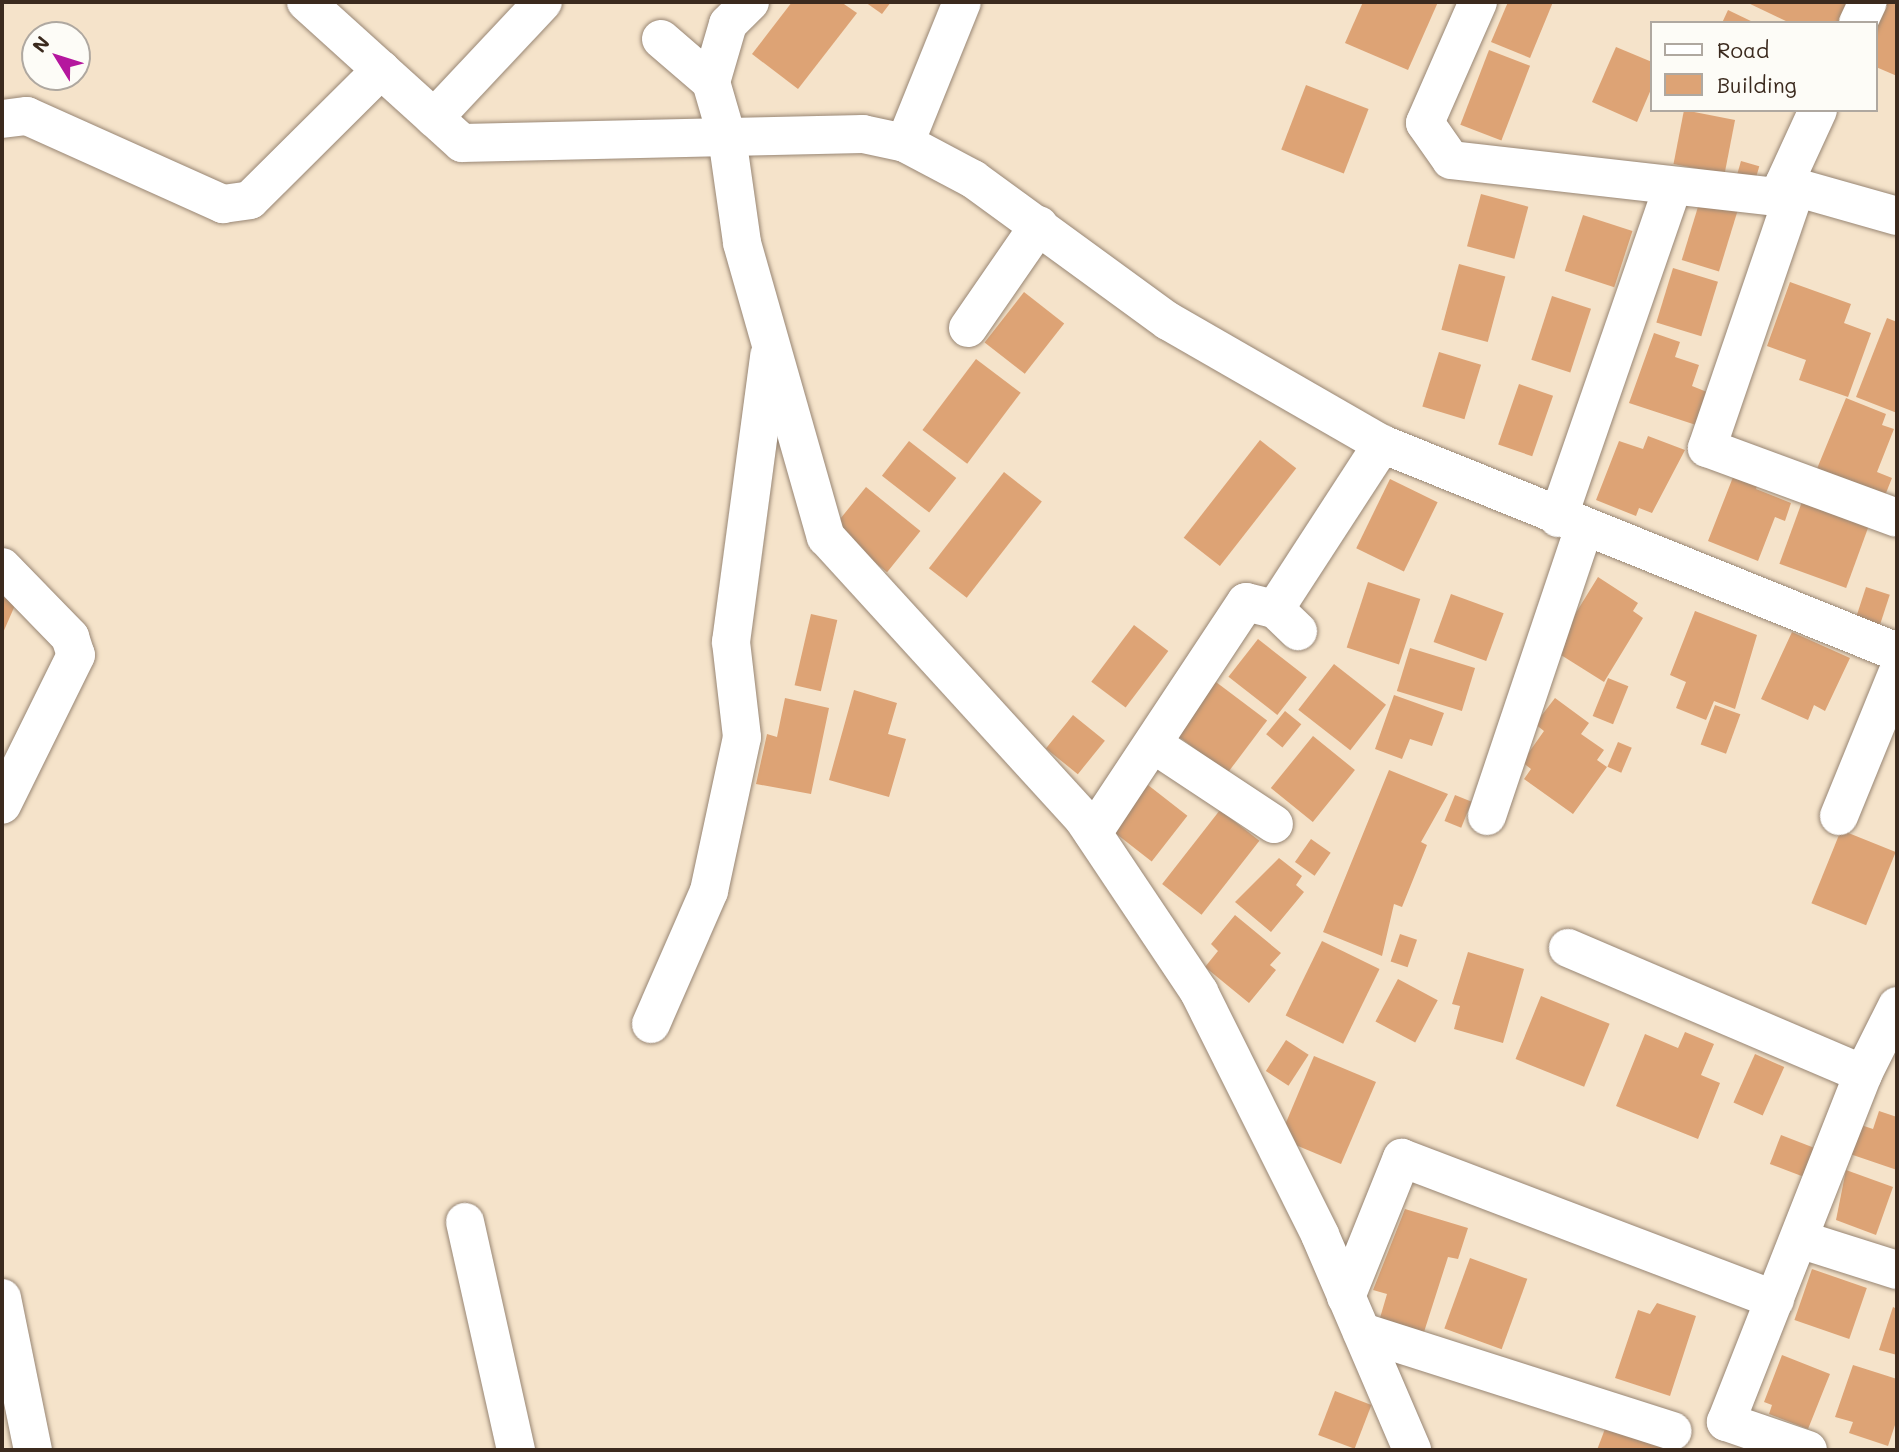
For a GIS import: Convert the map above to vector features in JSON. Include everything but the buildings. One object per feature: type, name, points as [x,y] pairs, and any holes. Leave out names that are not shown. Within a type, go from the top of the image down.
[{"type":"street","points":[[306,2],[462,143],[863,134],[905,143],[1039,225],[1168,321],[1382,444],[1571,523],[1897,652]]},
{"type":"street","points":[[434,118],[543,2]]},
{"type":"street","points":[[750,2],[728,24],[711,82],[727,138],[741,243],[825,537],[1093,833],[1199,992],[1346,1297],[1412,1450]]},
{"type":"street","points":[[905,143],[962,2]]},
{"type":"street","points":[[1478,2],[1425,123],[1451,160],[1673,186],[1794,193],[1897,216]]},
{"type":"street","points":[[1859,21],[1868,2]]},
{"type":"street","points":[[661,38],[711,82]]},
{"type":"street","points":[[2,119],[27,116],[223,204],[250,200],[381,70]]},
{"type":"street","points":[[1794,193],[1784,184],[1817,112]]},
{"type":"street","points":[[1487,816],[1571,523],[1673,186]]},
{"type":"street","points":[[1794,193],[1707,448],[1897,518]]},
{"type":"street","points":[[968,328],[1039,225]]},
{"type":"street","points":[[651,1024],[709,891],[742,737],[731,642],[771,344]]},
{"type":"street","points":[[1093,833],[1246,603],[1287,620],[1382,444]]},
{"type":"street","points":[[2,567],[70,636],[76,655],[2,805]]},
{"type":"street","points":[[1839,816],[1897,674]]},
{"type":"street","points":[[1153,744],[1274,824]]},
{"type":"street","points":[[1568,948],[1863,1074]]},
{"type":"street","points":[[1808,1450],[1726,1422],[1863,1074],[1897,1006]]},
{"type":"street","points":[[1346,1297],[1402,1158],[1775,1300]]},
{"type":"street","points":[[465,1222],[516,1450]]},
{"type":"street","points":[[1800,1239],[1897,1270]]},
{"type":"street","points":[[2,1298],[33,1450]]},
{"type":"street","points":[[1362,1332],[1672,1431]]}]
